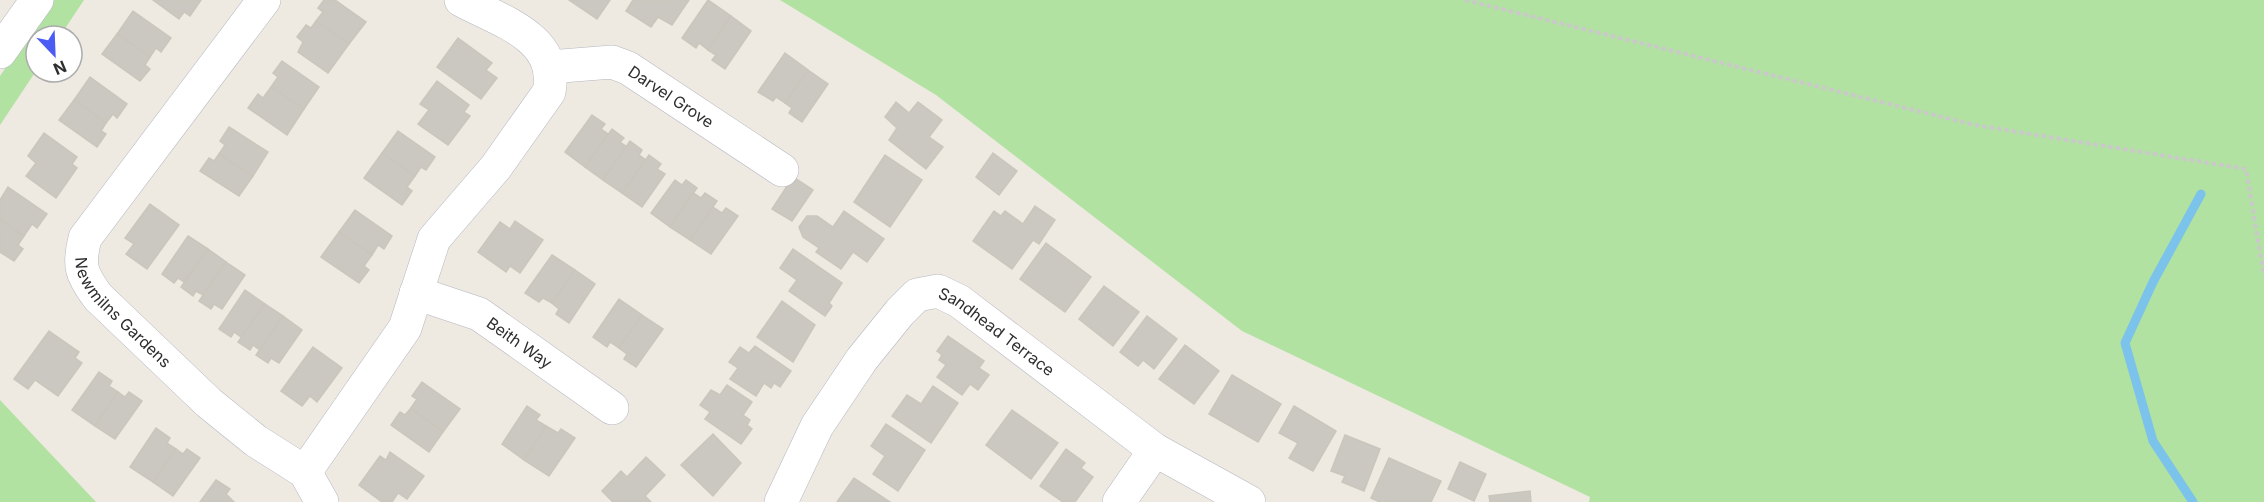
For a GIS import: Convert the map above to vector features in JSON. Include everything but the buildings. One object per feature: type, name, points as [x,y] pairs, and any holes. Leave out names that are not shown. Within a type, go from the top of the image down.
[{"type":"street","points":[[0,52],[37,0]]},
{"type":"street","name":"Newmilns Gardens","points":[[264,0],[85,238],[80,260],[85,279],[98,297],[209,403],[256,441],[305,472],[322,502]]},
{"type":"street","points":[[305,472],[405,328],[434,239],[496,167],[549,92],[551,80],[549,67],[545,53],[535,40],[461,0]]},
{"type":"street","name":"Darvel Grove","points":[[549,67],[612,62],[628,68],[782,170]]},
{"type":"street","name":"Sandhead Terrace","points":[[781,502],[817,426],[862,359],[916,295],[938,291],[959,301],[1155,450],[1249,502]]},
{"type":"street","name":"Beith Way","points":[[416,293],[479,314],[612,408]]},
{"type":"street","points":[[1119,502],[1155,450]]},
{"type":"path","points":[[1465,0],[1975,125],[2247,169],[2264,276]]},
{"type":"green space","points":[[53,0],[84,0],[68,24],[36,24]]},
{"type":"green space","points":[[780,0],[2264,0],[2264,502],[1589,502],[1590,497],[1242,331],[936,95]]},
{"type":"green space","points":[[24,42],[24,84],[27,84],[0,125],[0,76]]},
{"type":"green space","points":[[0,400],[96,502],[0,502]]},
{"type":"waterway","points":[[2193,502],[2153,441],[2125,343],[2153,282],[2201,194]]}]
